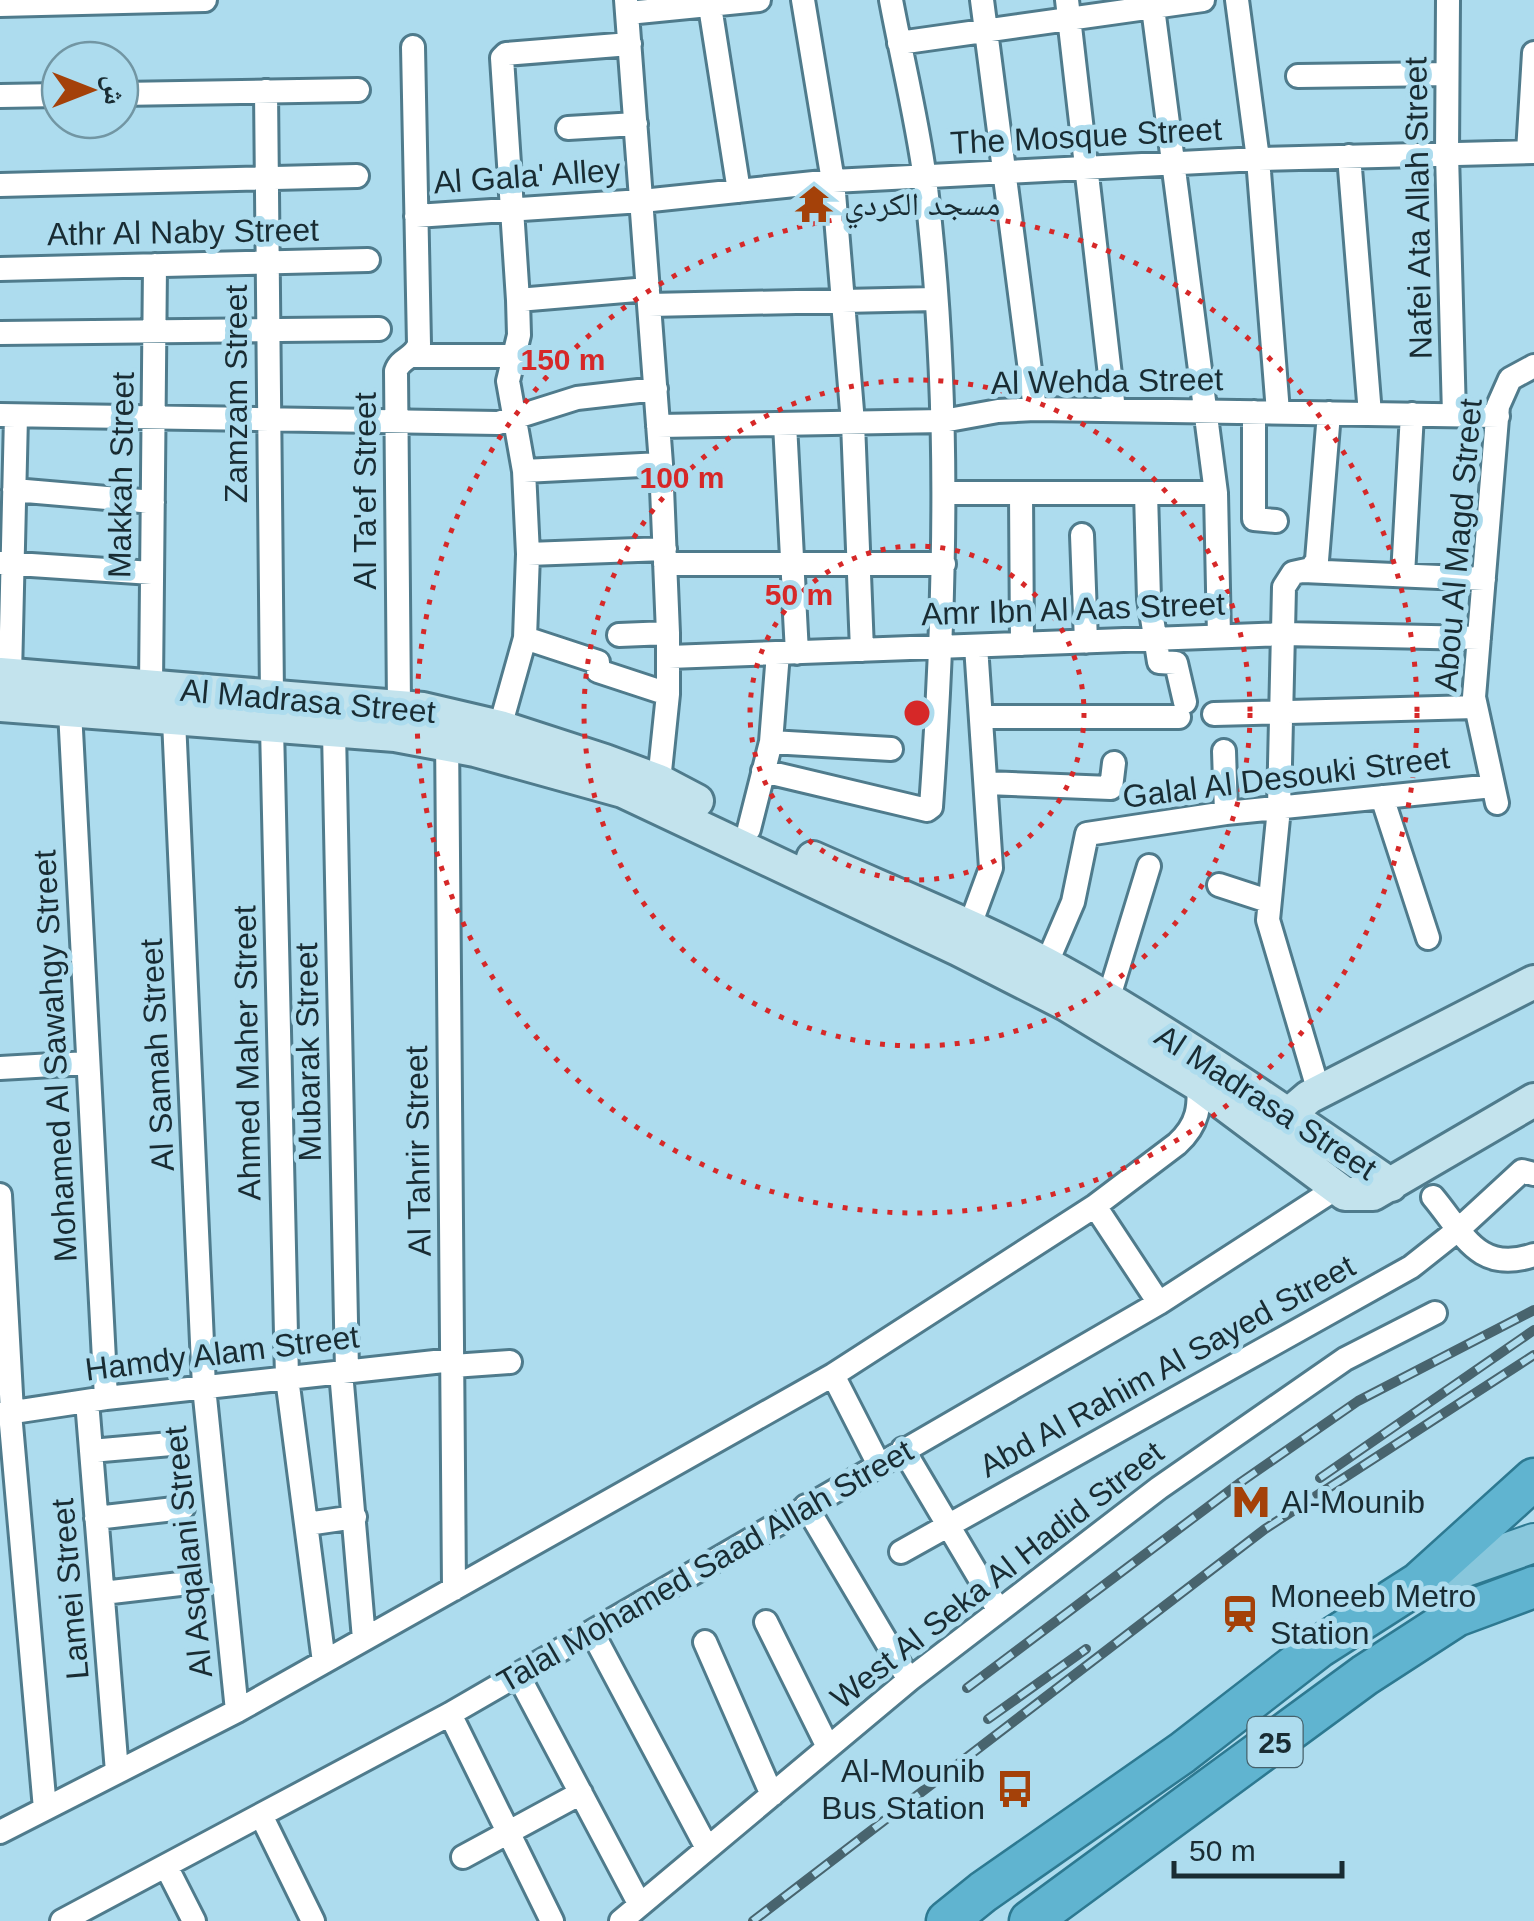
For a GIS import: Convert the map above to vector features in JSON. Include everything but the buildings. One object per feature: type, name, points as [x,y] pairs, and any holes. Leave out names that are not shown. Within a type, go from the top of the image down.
[{"type":"highway","points":[[1419,1582],[1534,1479]]},
{"type":"highway","name":"25","points":[[947,1921],[982,1892],[1182,1753],[1319,1647],[1419,1582]]},
{"type":"highway","name":"25","points":[[1030,1921],[1395,1656],[1456,1616],[1534,1587]]},
{"type":"main road","name":"Al Madrasa Street","points":[[3,685],[70,712],[174,720],[272,712],[399,705],[448,729],[600,784],[656,792],[740,848],[1035,988],[1198,1070],[1288,1115],[1391,1185],[1358,1196],[1335,1189],[1198,1070],[1108,1000],[1046,964],[749,829],[500,727],[448,729],[394,734],[334,732],[272,712],[151,686],[3,685]]},
{"type":"main road","points":[[1288,1115],[1319,1092],[1534,982]]},
{"type":"main road","points":[[1391,1185],[1534,1100]]},
{"type":"main road","points":[[1419,1582],[1534,1543]]},
{"type":"street","points":[[0,5],[205,0]]},
{"type":"street","points":[[656,792],[669,657],[661,464],[627,6],[759,0]]},
{"type":"street","points":[[803,0],[833,181],[852,423],[862,650]]},
{"type":"street","points":[[764,771],[930,808],[942,647],[943,421],[924,177],[891,0]]},
{"type":"street","points":[[982,0],[1034,409]]},
{"type":"street","points":[[899,43],[986,29],[1068,9],[1203,0]]},
{"type":"street","points":[[1237,0],[1258,160],[1278,412]]},
{"type":"street","name":"Nafei Ata Allah Street","points":[[1448,0],[1447,154],[1454,415]]},
{"type":"street","points":[[709,3],[739,191]]},
{"type":"street","points":[[1152,3],[1216,494],[1219,636]]},
{"type":"street","points":[[1068,9],[1114,410]]},
{"type":"street","points":[[500,727],[524,638],[528,554],[524,471],[508,381],[518,335],[518,300],[504,56],[630,44]]},
{"type":"street","name":"Al Ta'ef Street","points":[[399,705],[396,371],[419,344],[413,47]]},
{"type":"street","points":[[1531,152],[1534,52]]},
{"type":"street","points":[[1298,76],[1448,74]]},
{"type":"street","points":[[140,94],[358,90]]},
{"type":"street","name":"Zamzam Street","points":[[266,91],[272,712]]},
{"type":"street","points":[[0,96],[40,95]]},
{"type":"street","points":[[568,128],[636,124]]},
{"type":"street","name":"The Mosque Street","points":[[642,200],[833,181],[1349,156],[1531,152]]},
{"type":"street","points":[[1349,156],[1370,414]]},
{"type":"street","points":[[0,185],[357,176]]},
{"type":"street","name":"Al Gala' Alley","points":[[416,216],[642,200]]},
{"type":"street","name":"Athr Al Naby Street","points":[[0,269],[368,260]]},
{"type":"street","name":"Makkah Street","points":[[151,686],[155,265]]},
{"type":"street","points":[[518,300],[935,299]]},
{"type":"street","points":[[0,333],[380,330]]},
{"type":"street","points":[[411,356],[514,356]]},
{"type":"street","name":"Abou Al Magd Street","points":[[1495,795],[1475,707],[1498,416],[1504,387],[1517,372],[1534,366]]},
{"type":"street","points":[[3,685],[6,564],[14,490],[8,416],[498,423],[577,398],[656,389]]},
{"type":"street","name":"Al Wehda Street","points":[[658,426],[943,421],[1034,409],[1498,416]]},
{"type":"street","points":[[1254,412],[1254,519],[1276,521]]},
{"type":"street","points":[[1319,1092],[1268,920],[1268,902],[1279,808],[1285,582],[1293,573],[1314,566],[1318,556],[1329,413]]},
{"type":"street","points":[[1403,576],[1412,414]]},
{"type":"street","points":[[749,829],[788,653],[792,564],[784,424]]},
{"type":"street","points":[[524,471],[661,464]]},
{"type":"street","points":[[14,490],[153,502]]},
{"type":"street","points":[[944,493],[1216,494]]},
{"type":"street","points":[[1021,493],[1022,644]]},
{"type":"street","points":[[982,716],[1182,709],[1176,663],[1160,662],[1156,640],[1150,598],[1146,494]]},
{"type":"street","points":[[1082,534],[1086,642]]},
{"type":"street","points":[[528,554],[792,564],[944,564]]},
{"type":"street","points":[[6,564],[152,573]]},
{"type":"street","points":[[1303,571],[1484,579]]},
{"type":"street","points":[[619,635],[668,633]]},
{"type":"street","name":"Amr Ibn Al Aas Street","points":[[669,657],[1284,634],[1479,638]]},
{"type":"street","points":[[524,638],[598,662],[598,671],[668,694]]},
{"type":"street","points":[[969,928],[991,868],[976,646]]},
{"type":"street","points":[[940,684],[980,686]]},
{"type":"street","points":[[1214,714],[1475,707]]},
{"type":"street","name":"Mohamed Al Sawahgy Street","points":[[70,712],[88,1063],[96,1399]]},
{"type":"street","name":"Ahmed Maher Street","points":[[272,712],[288,1378],[324,1662]]},
{"type":"street","name":"Al Samah Street","points":[[174,720],[204,1387]]},
{"type":"street","name":"Al Tahrir Street","points":[[448,729],[454,1588]]},
{"type":"street","name":"Mubarak Street","points":[[334,732],[344,1372],[364,1640]]},
{"type":"street","points":[[770,742],[891,749]]},
{"type":"street","points":[[1224,751],[1226,813]]},
{"type":"street","points":[[987,782],[1113,788],[1114,763]]},
{"type":"street","name":"Galal Al Desouki Street","points":[[1046,964],[1073,902],[1088,834],[1226,813],[1382,797],[1495,795]]},
{"type":"street","points":[[1382,797],[1428,938]]},
{"type":"street","points":[[1108,1000],[1150,866]]},
{"type":"street","points":[[991,868],[1016,871]]},
{"type":"street","points":[[1219,885],[1268,902]]},
{"type":"street","points":[[0,1068],[88,1063]]},
{"type":"street","points":[[0,1832],[237,1711],[832,1375],[1095,1206],[1187,1135],[1198,1114],[1198,1070]]},
{"type":"street","name":"Abd Al Rahim Al Sayed Street","points":[[900,1552],[1411,1268],[1529,1172]]},
{"type":"street","name":"Talal Mohamed Saad Allah Street","points":[[62,1921],[518,1675],[878,1463],[1159,1304],[1335,1189]]},
{"type":"street","points":[[0,1196],[7,1413],[45,1809]]},
{"type":"street","points":[[1433,1197],[1479,1254],[1494,1261],[1510,1262],[1534,1256]]},
{"type":"street","points":[[1095,1206],[1159,1304]]},
{"type":"street","name":"West Al Seka Al Hadid Street","points":[[621,1921],[909,1680],[1160,1488],[1345,1359],[1435,1314]]},
{"type":"street","name":"Hamdy Alam Street","points":[[7,1413],[96,1399],[344,1372],[510,1362]]},
{"type":"street","points":[[832,1375],[878,1463]]},
{"type":"street","name":"Al Asqalani Street","points":[[204,1387],[237,1711]]},
{"type":"street","name":"Lamei Street","points":[[96,1399],[91,1451],[117,1772]]},
{"type":"street","points":[[91,1451],[171,1444]]},
{"type":"street","points":[[904,1449],[999,1611]]},
{"type":"street","points":[[806,1506],[909,1680]]},
{"type":"street","points":[[96,1518],[182,1508]]},
{"type":"street","points":[[307,1524],[355,1517]]},
{"type":"street","points":[[103,1593],[180,1584]]},
{"type":"street","points":[[766,1622],[828,1747]]},
{"type":"street","points":[[592,1632],[707,1848]]},
{"type":"street","points":[[705,1642],[772,1795]]},
{"type":"street","points":[[518,1675],[640,1905]]},
{"type":"street","points":[[450,1714],[552,1921]]},
{"type":"street","points":[[463,1857],[581,1793]]},
{"type":"street","points":[[261,1815],[313,1921]]},
{"type":"street","points":[[166,1866],[194,1921]]},
{"type":"railway","points":[[967,1688],[1241,1482],[1358,1401],[1534,1310]]},
{"type":"railway","points":[[1320,1478],[1534,1330]]},
{"type":"railway","points":[[753,1921],[1265,1529],[1534,1355]]},
{"type":"railway","points":[[988,1719],[1086,1649]]},
{"type":"place","name":"مسجد الكردي","points":[[814,204]]},
{"type":"place","name":"Al-Mounib","points":[[1251,1502]]},
{"type":"place","name":"Moneeb Metro Station","points":[[1240,1614]]},
{"type":"place","name":"Al-Mounib Bus Station","points":[[1015,1789]]}]
